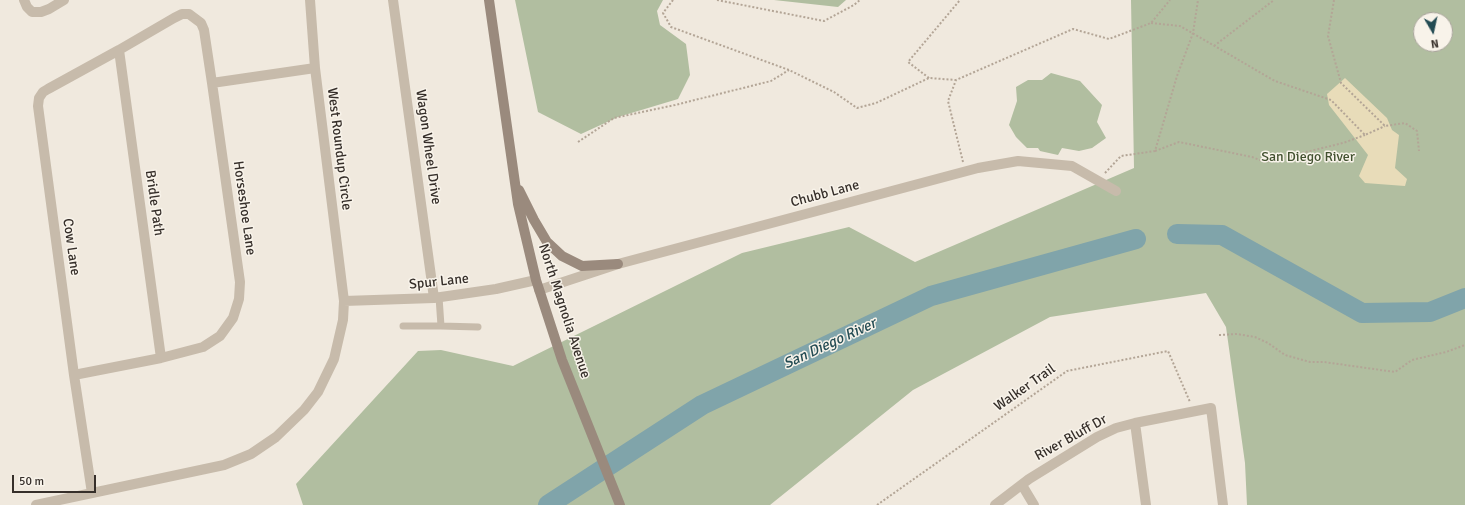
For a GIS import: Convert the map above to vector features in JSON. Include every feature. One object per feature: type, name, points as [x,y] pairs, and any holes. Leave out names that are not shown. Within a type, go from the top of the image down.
[{"type":"main road","name":"North Magnolia Avenue","points":[[489,0],[518,204],[538,285],[562,360],[620,505]]},
{"type":"main road","points":[[514,179],[534,220],[547,242],[562,256],[582,266],[618,264]]},
{"type":"street","points":[[24,0],[26,7],[32,12],[41,12],[64,0]]},
{"type":"street","name":"West Roundup Circle","points":[[36,505],[224,465],[251,454],[276,437],[304,410],[321,385],[334,360],[343,320],[344,301],[315,68],[310,0]]},
{"type":"street","name":"Wagon Wheel Drive","points":[[393,0],[436,298]]},
{"type":"street","name":"Horseshoe Lane","points":[[74,375],[161,358],[203,347],[220,336],[233,318],[239,299],[240,282],[212,83],[204,30],[201,22],[189,14],[182,14],[119,50]]},
{"type":"street","name":"Bridle Path","points":[[119,50],[161,358]]},
{"type":"street","name":"Cow Lane","points":[[92,493],[74,375],[38,106],[39,98],[48,88],[119,50]]},
{"type":"street","points":[[212,83],[315,68]]},
{"type":"street","name":"Chubb Lane","points":[[538,285],[965,171],[1018,161],[1072,166],[1116,191]]},
{"type":"street","name":"Spur Lane","points":[[344,301],[436,298],[496,289],[538,285]]},
{"type":"street","name":"River Bluff Dr","points":[[995,505],[1056,461],[1097,437],[1116,428],[1211,408],[1223,505]]},
{"type":"street","points":[[1135,423],[1146,505]]},
{"type":"street","points":[[1022,485],[1034,505]]},
{"type":"lane","points":[[436,298],[441,326]]},
{"type":"lane","points":[[403,326],[478,327]]},
{"type":"path","points":[[673,0],[663,14],[671,27],[789,70],[834,92],[857,108],[876,103],[929,78],[956,80],[1073,29],[1109,39],[1151,23],[1180,26],[1275,81],[1331,100],[1365,135]]},
{"type":"path","points":[[717,0],[824,21],[854,5],[860,0]]},
{"type":"path","points":[[929,78],[908,62],[960,0]]},
{"type":"path","points":[[1151,23],[1170,0]]},
{"type":"path","points":[[1155,151],[1177,76],[1193,33],[1198,0]]},
{"type":"path","points":[[1214,46],[1274,0]]},
{"type":"path","points":[[1334,0],[1328,36],[1341,83],[1385,126]]},
{"type":"path","points":[[578,142],[614,118],[675,105],[771,81],[789,70]]},
{"type":"path","points":[[956,80],[948,101],[965,171]]},
{"type":"path","points":[[1097,181],[1121,156],[1155,151],[1179,142],[1265,162],[1343,143],[1385,126],[1405,123],[1417,131],[1419,151]]},
{"type":"path","points":[[1220,335],[1238,334],[1255,337],[1268,343],[1285,355],[1310,362],[1324,362],[1395,372],[1412,360],[1446,352],[1465,345]]},
{"type":"path","name":"Walker Trail","points":[[877,505],[1066,371],[1168,351],[1194,411]]},
{"type":"green space","points":[[515,0],[663,0],[657,11],[660,25],[686,44],[690,75],[678,99],[618,117],[581,134],[538,112]]},
{"type":"green space","points":[[774,0],[846,0],[838,7]]},
{"type":"green space","points":[[1131,0],[1465,0],[1465,505],[1247,505],[1245,463],[1226,327],[1206,293],[1050,317],[913,390],[770,505],[303,505],[296,484],[418,351],[441,350],[513,366],[742,253],[849,227],[915,262],[1134,168]]},
{"type":"green space","points":[[1051,73],[1080,81],[1102,105],[1097,122],[1106,138],[1092,148],[1079,151],[1062,148],[1058,155],[1040,151],[1038,148],[1027,148],[1016,137],[1009,125],[1017,101],[1016,87],[1028,80],[1042,80]]},
{"type":"sand","points":[[1345,78],[1387,118],[1392,130],[1399,135],[1395,168],[1407,179],[1405,186],[1365,183],[1359,176],[1368,155],[1329,105],[1327,94]]},
{"type":"waterway","name":"San Diego River","points":[[1177,234],[1222,235],[1362,313],[1430,312],[1465,298]]},
{"type":"waterway","name":"San Diego River","points":[[548,505],[702,405],[931,296],[1136,239]]}]
